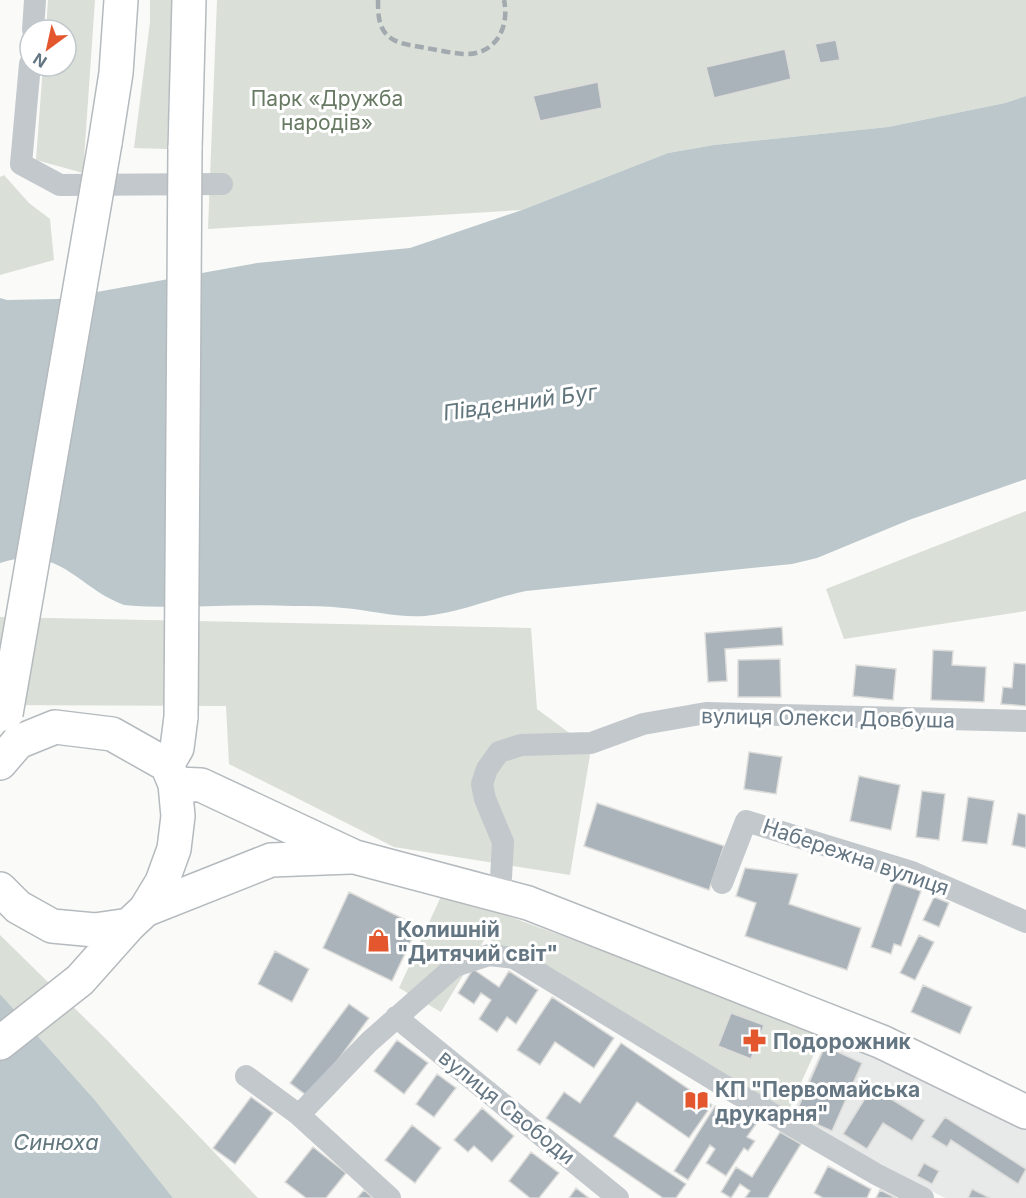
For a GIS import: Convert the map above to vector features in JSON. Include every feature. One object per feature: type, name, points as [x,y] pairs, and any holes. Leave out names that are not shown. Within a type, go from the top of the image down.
[{"type":"main road","points":[[3,724],[105,143],[116,73],[121,0]]},
{"type":"main road","points":[[0,1043],[80,980],[137,917],[162,882],[174,849],[178,816],[171,774],[181,717],[185,149],[189,0]]},
{"type":"main road","points":[[0,763],[18,742],[55,727],[112,734],[171,774],[201,785],[355,857],[528,903],[882,1042],[1026,1112]]},
{"type":"main road","points":[[0,890],[18,907],[52,926],[95,930],[137,917],[271,860],[355,857]]},
{"type":"street","points":[[34,18],[35,0]]},
{"type":"street","points":[[29,78],[21,164],[60,185],[222,184]]},
{"type":"street","name":"вулиця Олекси Довбуша","points":[[500,896],[503,842],[485,799],[482,784],[488,769],[499,753],[521,745],[591,743],[643,724],[706,713],[1026,721]]},
{"type":"street","name":"Набережна вулиця","points":[[722,883],[746,821],[912,872],[1026,922]]},
{"type":"street","points":[[299,1115],[369,1042],[455,966],[489,955],[514,958],[746,1099],[876,1174],[923,1198]]},
{"type":"street","name":"вулиця Свободи","points":[[396,1017],[618,1198]]},
{"type":"street","points":[[246,1076],[299,1115],[390,1198]]},
{"type":"shaded area","points":[[828,1037],[950,1090],[1026,1129],[1026,1198],[945,1198],[791,1116]]},
{"type":"green space","points":[[48,0],[95,0],[83,173],[36,160],[42,78],[78,78],[78,18],[47,18]]},
{"type":"green space","points":[[150,0],[172,0],[167,149],[134,148],[150,22]]},
{"type":"green space","name":"Парк «Дружба народів»","points":[[217,0],[1026,0],[1026,96],[1005,103],[888,127],[714,145],[668,153],[522,210],[208,229]]},
{"type":"green space","points":[[4,175],[29,203],[50,219],[54,260],[0,275],[0,177]]},
{"type":"green space","points":[[1026,511],[1026,611],[844,639],[826,589]]},
{"type":"green space","points":[[0,617],[531,628],[537,709],[591,749],[570,875],[394,847],[229,764],[226,706],[0,705]]},
{"type":"green space","points":[[443,892],[824,1032],[786,1116],[486,937],[441,1012],[399,988]]},
{"type":"green space","points":[[0,935],[107,1040],[258,1198],[173,1198],[94,1099],[0,994]]},
{"type":"water","name":"Південний Буг","points":[[1026,96],[1026,479],[909,520],[817,558],[792,564],[526,591],[451,612],[425,616],[404,616],[318,606],[124,605],[93,589],[54,563],[38,559],[21,559],[0,563],[0,298],[7,300],[58,299],[257,263],[410,248],[522,210],[668,153],[714,145],[888,127],[1005,103]]},
{"type":"water","name":"Синюха","points":[[0,994],[94,1099],[173,1198],[0,1198]]},
{"type":"building","points":[[836,40],[840,60],[820,63],[815,44]]},
{"type":"building","points":[[785,49],[791,79],[714,98],[706,67]]},
{"type":"building","points":[[598,82],[602,108],[540,121],[533,96]]},
{"type":"building","points":[[782,627],[783,645],[725,649],[727,681],[708,682],[705,633]]},
{"type":"building","points":[[933,650],[953,651],[952,665],[986,667],[984,702],[931,700]]},
{"type":"building","points":[[780,659],[781,697],[738,697],[738,660]]},
{"type":"building","points":[[1014,663],[1026,664],[1026,706],[1001,704],[1003,687],[1012,688]]},
{"type":"building","points":[[856,665],[896,669],[893,700],[853,696]]},
{"type":"building","points":[[749,752],[782,757],[776,794],[744,789]]},
{"type":"building","points":[[859,776],[900,785],[891,830],[850,821]]},
{"type":"building","points":[[922,791],[945,794],[939,840],[916,837]]},
{"type":"building","points":[[968,797],[994,801],[987,844],[962,841]]},
{"type":"building","points":[[597,803],[724,846],[709,890],[584,846]]},
{"type":"building","points":[[1018,813],[1026,815],[1026,848],[1012,845]]},
{"type":"building","points":[[745,868],[798,874],[789,904],[861,928],[847,970],[745,936],[756,903],[736,896]]},
{"type":"building","points":[[894,882],[921,891],[901,946],[894,944],[891,954],[871,947]]},
{"type":"building","points":[[349,892],[418,926],[392,981],[323,948]]},
{"type":"building","points":[[934,897],[949,903],[939,927],[923,920]]},
{"type":"building","points":[[919,935],[934,942],[915,980],[900,973]]},
{"type":"building","points":[[275,951],[309,969],[292,1002],[258,984]]},
{"type":"building","points":[[473,969],[499,987],[509,971],[538,990],[516,1024],[507,1017],[497,1032],[479,1019],[491,1000],[481,993],[474,1004],[458,993]]},
{"type":"building","points":[[923,985],[972,1007],[960,1034],[911,1012]]},
{"type":"building","points":[[552,997],[614,1038],[594,1068],[555,1042],[540,1065],[517,1050]]},
{"type":"building","points":[[349,1004],[369,1018],[310,1098],[290,1083]]},
{"type":"building","points":[[731,1013],[764,1025],[751,1059],[718,1046]]},
{"type":"building","points":[[397,1040],[428,1063],[404,1094],[374,1071]]},
{"type":"building","points":[[621,1043],[712,1105],[689,1138],[637,1102],[614,1136],[686,1184],[676,1198],[663,1198],[546,1118],[564,1092],[580,1103]]},
{"type":"building","points":[[825,1046],[862,1063],[832,1131],[795,1115]]},
{"type":"building","points":[[437,1074],[456,1088],[434,1117],[416,1104]]},
{"type":"building","points":[[872,1087],[925,1120],[912,1141],[883,1123],[867,1149],[843,1134]]},
{"type":"building","points":[[251,1097],[273,1113],[235,1164],[213,1148]]},
{"type":"building","points":[[715,1106],[733,1117],[737,1112],[756,1124],[747,1137],[755,1141],[748,1151],[744,1148],[726,1176],[706,1163],[715,1149],[710,1145],[688,1180],[674,1171]]},
{"type":"building","points":[[482,1108],[514,1136],[492,1162],[474,1146],[468,1152],[454,1140]]},
{"type":"building","points":[[945,1117],[1026,1169],[1018,1184],[951,1140],[947,1147],[931,1137]]},
{"type":"building","points":[[412,1125],[441,1148],[415,1183],[385,1160]]},
{"type":"building","points":[[780,1132],[801,1144],[768,1198],[745,1198],[750,1191],[740,1184],[731,1198],[721,1192],[736,1167],[752,1177]]},
{"type":"building","points":[[313,1147],[346,1173],[326,1198],[306,1198],[285,1182]]},
{"type":"building","points":[[531,1152],[559,1173],[539,1198],[530,1198],[509,1181]]},
{"type":"building","points":[[924,1163],[939,1171],[932,1184],[917,1176]]},
{"type":"building","points":[[828,1166],[871,1189],[867,1198],[823,1198],[814,1193]]},
{"type":"building","points":[[576,1188],[589,1198],[569,1198]]},
{"type":"building","points":[[972,1189],[990,1198],[968,1198]]},
{"type":"building","points":[[364,1190],[373,1198],[357,1198]]},
{"type":"building","points":[[880,1190],[896,1198],[876,1198]]},
{"type":"railway","points":[[378,0],[380,23],[387,35],[395,41],[463,54],[484,50],[498,38],[505,21],[504,0]]},
{"type":"place","name":"Колишній \"Дитячий світ\"","points":[[379,941]]},
{"type":"place","name":"Подорожник","points":[[755,1041]]},
{"type":"place","name":"КП \"Первомайська друкарня\"","points":[[697,1101]]}]
